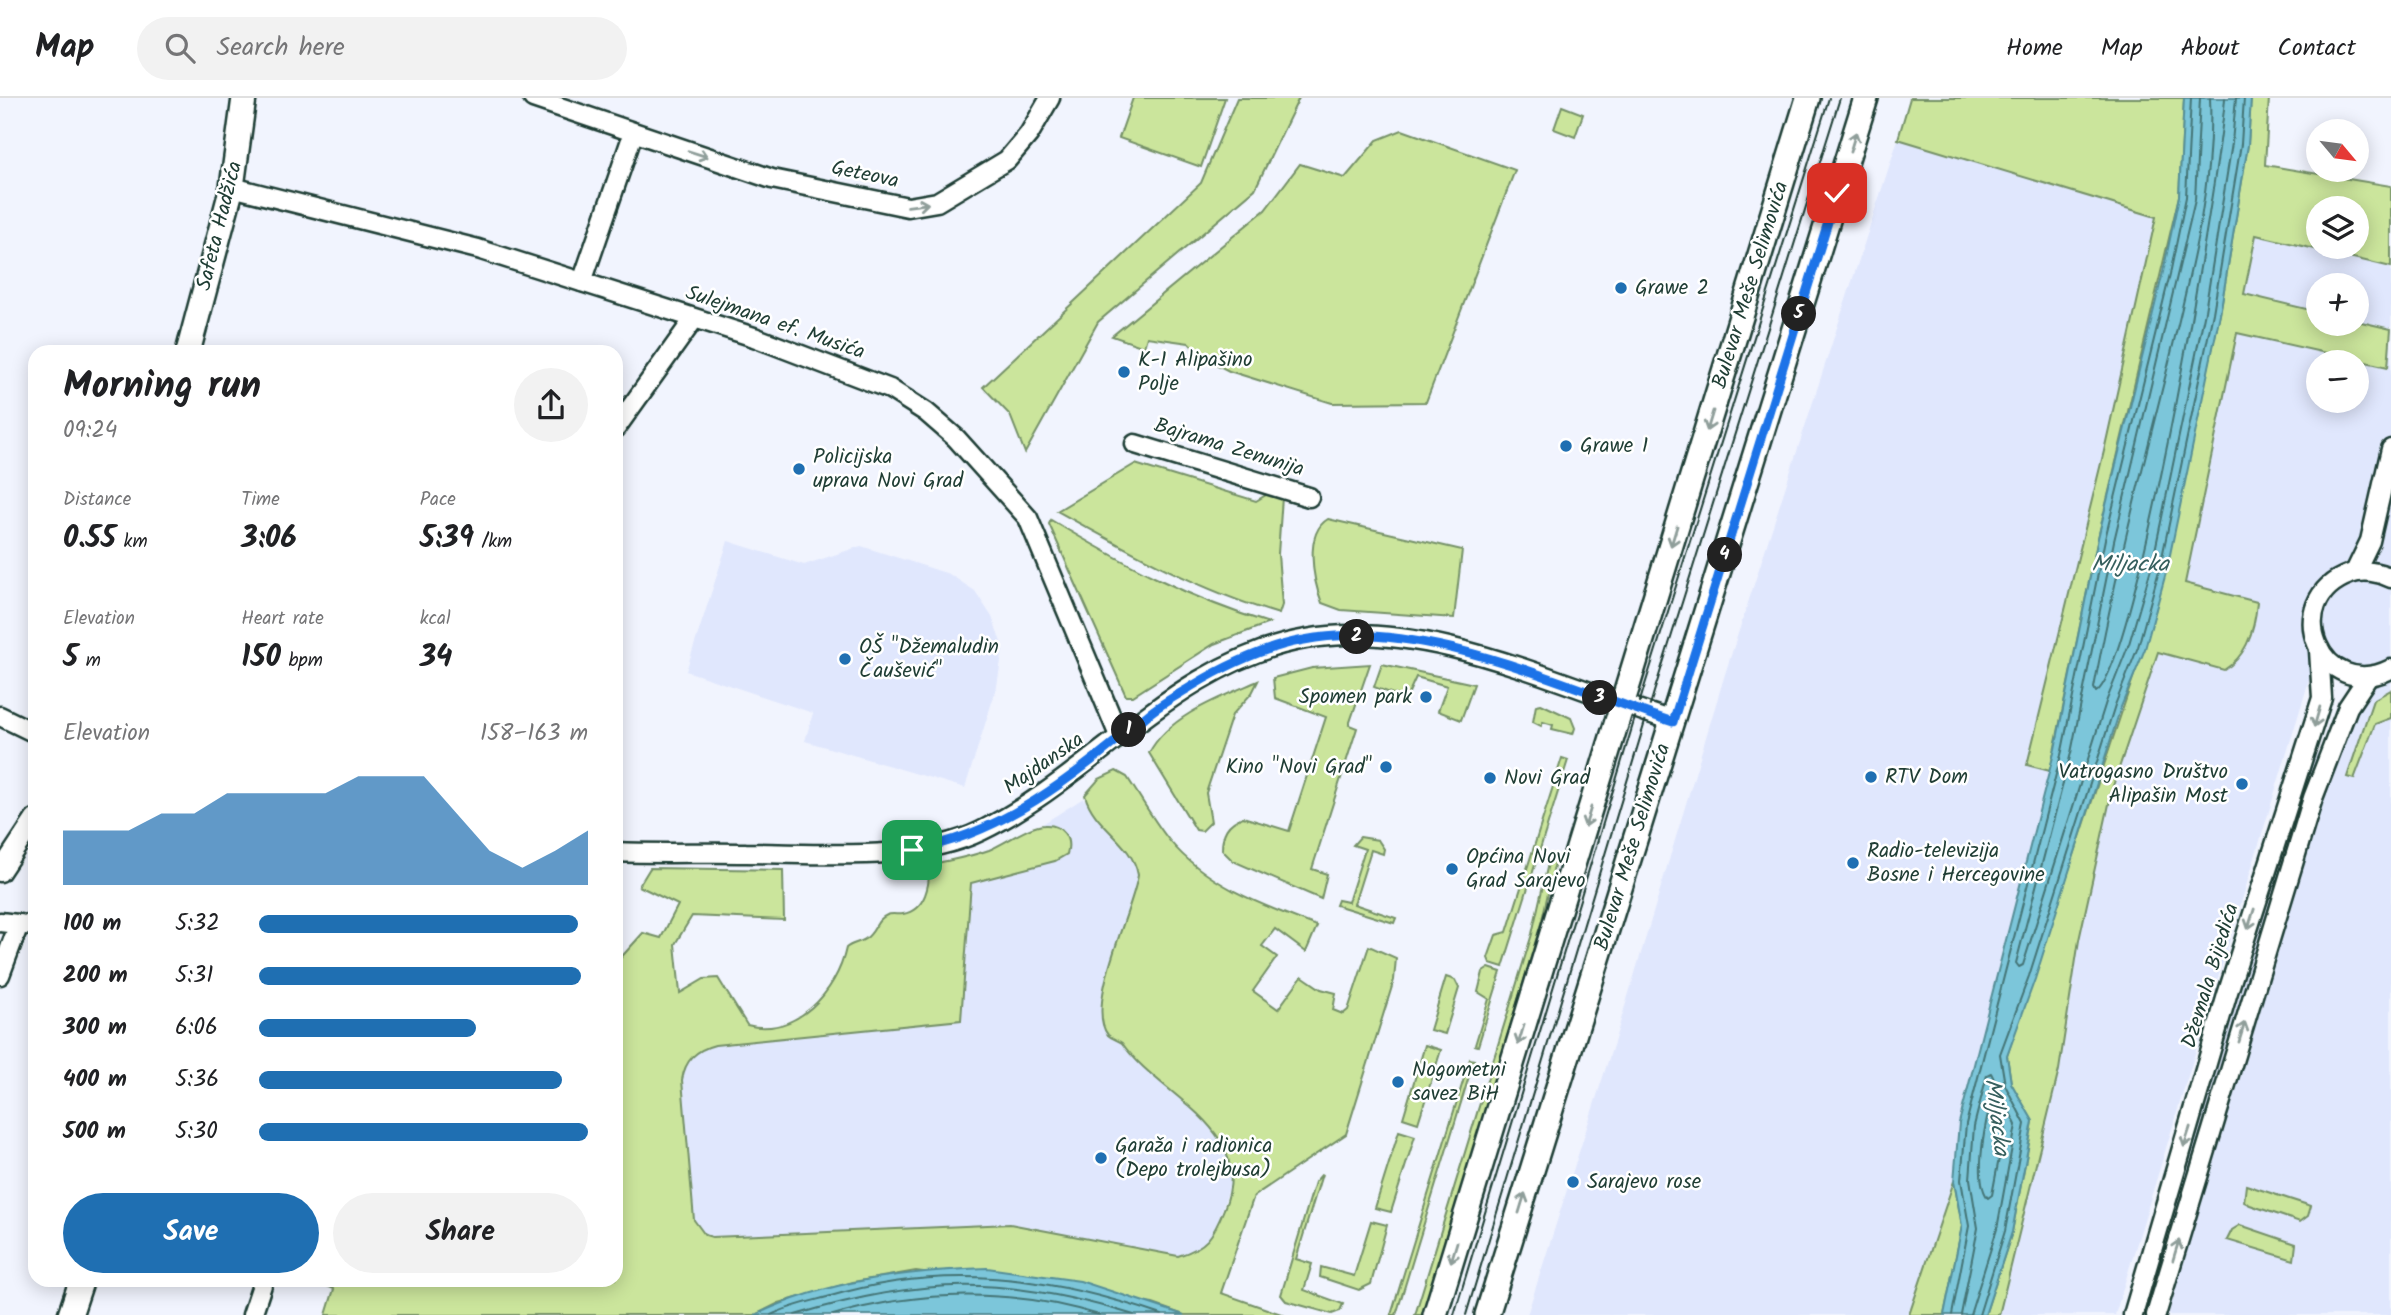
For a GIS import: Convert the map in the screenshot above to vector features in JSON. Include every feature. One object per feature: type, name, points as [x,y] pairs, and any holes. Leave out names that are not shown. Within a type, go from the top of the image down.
[{"type":"main road","name":"Safeta Hadžića","points":[[190,345],[232,187],[244,98]]},
{"type":"main road","name":"Bulevar Meše Selimovića","points":[[1434,1315],[1808,98]]},
{"type":"main road","name":"Bulevar Meše Selimovića","points":[[1487,1315],[1867,98]]},
{"type":"main road","points":[[70,1315],[79,1287]]},
{"type":"street","name":"Geteova","points":[[533,98],[633,134],[772,178],[908,207],[937,202],[965,188],[1007,160],[1029,134],[1051,98]]},
{"type":"street","points":[[582,282],[633,134]]},
{"type":"street","name":"Sulejmana ef. Musića","points":[[232,187],[478,249],[858,374],[890,389],[926,412],[956,438],[1028,518],[1119,738]]},
{"type":"street","points":[[623,418],[694,319]]},
{"type":"street","name":"Bajrama Zenunija","points":[[1135,444],[1308,496]]},
{"type":"street","points":[[2391,449],[2370,541],[2355,572],[2372,572],[2391,578]]},
{"type":"street","name":"Džemala Bijedića","points":[[2133,1315],[2227,995],[2322,698],[2319,650],[2312,630],[2317,602],[2326,588],[2355,572]]},
{"type":"street","name":"Majdanska","points":[[623,852],[869,852],[944,845],[979,832],[1012,814],[1053,788],[1152,711],[1241,660],[1271,648],[1329,637],[1387,638],[1443,646],[1673,722]]},
{"type":"street","points":[[2319,650],[2340,670],[2368,677],[2391,669]]},
{"type":"street","points":[[2156,1315],[2313,798],[2348,707],[2368,677]]},
{"type":"street","points":[[0,716],[28,730]]},
{"type":"street","points":[[0,872],[28,830]]},
{"type":"street","points":[[0,922],[27,925],[0,975]]},
{"type":"street","points":[[253,1315],[262,1287]]},
{"type":"shaded area","points":[[1898,139],[2156,217],[2104,451],[2027,765],[2050,771],[1959,1123],[1954,1181],[1909,1315],[1527,1315],[1617,1033],[1725,674]]},
{"type":"shaded area","points":[[2257,166],[2306,174],[2306,182],[2354,182],[2391,188],[2391,1315],[2135,1315],[2292,791],[2368,677],[2318,651],[2115,1315],[1999,1315],[2059,1070],[2079,940],[2113,786],[2168,622]]},
{"type":"shaded area","name":"OŠ \"Džemaludin Čaušević\"","points":[[728,541],[804,565],[861,546],[949,574],[975,591],[992,617],[1003,648],[997,686],[965,788],[805,741],[813,713],[686,671]]},
{"type":"shaded area","points":[[1082,799],[1086,800],[1097,819],[1133,857],[1138,875],[1104,987],[1104,1026],[1107,1034],[1122,1043],[1211,1127],[1224,1144],[1233,1177],[1214,1233],[1199,1250],[1178,1256],[1100,1243],[721,1238],[705,1235],[694,1220],[682,1080],[684,1070],[694,1054],[715,1045],[961,1020],[971,883],[1055,861],[1045,825],[1041,825]]},
{"type":"green space","points":[[1133,98],[1225,98],[1201,167],[1119,138]]},
{"type":"green space","points":[[1237,98],[1299,98],[1255,189],[1098,322],[1025,453],[1010,415],[983,387],[1201,183]]},
{"type":"green space","points":[[1910,98],[2184,98],[2179,196],[2098,538],[2050,771],[2027,765],[2104,451],[2156,217],[1898,139]]},
{"type":"green space","points":[[2251,98],[2269,98],[2265,165],[2306,172],[2306,182],[2367,182],[2391,186],[2391,267],[2357,259],[2369,259],[2369,196],[2306,196],[2306,247],[2256,235],[2244,294],[2306,309],[2306,336],[2369,336],[2369,324],[2391,329],[2388,367],[2369,363],[2369,350],[2312,350],[2237,333],[2185,583],[2257,602],[2254,622],[2239,657],[2224,670],[2158,652],[2113,786],[2079,940],[2059,1070],[1999,1315],[1985,1315],[2012,1232],[2033,1122],[2011,1083],[2007,1056],[2155,612],[2220,314],[2248,145]]},
{"type":"green space","points":[[1562,106],[1583,114],[1575,137],[1554,129]]},
{"type":"green space","points":[[1402,130],[1515,170],[1426,402],[1332,403],[1229,371],[1202,357],[1189,343],[1147,337],[1144,347],[1112,336],[1265,210],[1300,164],[1345,178],[1377,140]]},
{"type":"green space","points":[[1135,464],[1256,501],[1271,492],[1282,497],[1278,554],[1282,605],[1279,614],[1193,581],[1057,511]]},
{"type":"green space","points":[[1328,519],[1462,550],[1454,618],[1341,610],[1322,603],[1314,570],[1313,546],[1320,526]]},
{"type":"green space","points":[[1051,520],[1184,591],[1269,623],[1214,644],[1133,696],[1126,696],[1049,524]]},
{"type":"green space","points":[[1370,664],[1349,725],[1357,728],[1312,869],[1327,874],[1321,899],[1233,861],[1222,850],[1223,839],[1229,826],[1243,817],[1289,831],[1326,717],[1275,698],[1273,678],[1312,668]]},
{"type":"green space","points":[[1382,664],[1474,684],[1461,720],[1438,711],[1447,686],[1416,677],[1406,699],[1374,687]]},
{"type":"green space","points":[[1258,681],[1252,693],[1232,715],[1206,793],[1211,822],[1202,831],[1196,830],[1149,753],[1169,728],[1182,718],[1212,701]]},
{"type":"green space","points":[[2391,690],[2391,718],[2375,724],[2354,779],[2347,777],[2373,700]]},
{"type":"green space","points":[[1541,704],[1571,718],[1575,728],[1573,734],[1552,729],[1553,725],[1543,722],[1541,726],[1533,722],[1536,705]]},
{"type":"green space","points":[[1562,758],[1568,760],[1503,967],[1490,963],[1488,958],[1496,935],[1507,932]]},
{"type":"green space","points":[[1116,771],[1127,777],[1169,840],[1200,870],[1257,902],[1317,926],[1306,952],[1275,929],[1262,946],[1277,957],[1253,991],[1278,1009],[1302,976],[1321,989],[1336,993],[1333,1010],[1343,1014],[1348,1010],[1369,946],[1396,958],[1394,980],[1346,1134],[1254,1196],[1221,1293],[1284,1315],[1184,1315],[1153,1304],[916,1271],[853,1282],[779,1303],[755,1315],[326,1315],[334,1289],[330,1287],[623,1287],[623,955],[643,933],[661,938],[678,905],[639,886],[650,868],[783,870],[784,920],[692,916],[675,944],[680,993],[704,979],[718,978],[747,1025],[765,1027],[797,1018],[812,1007],[834,980],[846,948],[869,936],[883,917],[911,912],[917,907],[927,888],[929,865],[989,850],[1025,831],[1045,825],[1056,827],[1064,833],[1068,843],[1067,854],[1055,861],[971,883],[961,1020],[715,1045],[692,1057],[682,1080],[694,1220],[705,1235],[712,1237],[1010,1224],[1178,1256],[1202,1245],[1212,1234],[1224,1209],[1231,1181],[1228,1156],[1216,1135],[1200,1116],[1138,1062],[1122,1043],[1111,1038],[1102,1021],[1106,981],[1138,875],[1128,853],[1096,817],[1085,795],[1099,779]]},
{"type":"green space","points":[[1360,837],[1378,840],[1384,849],[1383,854],[1371,850],[1354,904],[1396,918],[1394,923],[1336,905],[1338,900],[1348,902],[1365,849],[1353,845]]},
{"type":"green space","points":[[1549,859],[1555,862],[1542,920],[1424,1315],[1415,1315],[1532,934]]},
{"type":"green space","points":[[1489,968],[1501,972],[1478,1046],[1475,1045],[1489,999],[1478,992],[1483,972]]},
{"type":"green space","points":[[1446,977],[1455,980],[1459,988],[1445,1034],[1430,1030]]},
{"type":"green space","points":[[1425,1045],[1441,1050],[1418,1123],[1403,1118]]},
{"type":"green space","points":[[1470,1059],[1474,1060],[1396,1315],[1391,1315]]},
{"type":"green space","points":[[1399,1131],[1415,1136],[1391,1212],[1375,1208]]},
{"type":"green space","points":[[1322,1174],[1296,1259],[1312,1264],[1304,1290],[1343,1304],[1340,1311],[1332,1314],[1286,1301],[1281,1295],[1315,1182]]},
{"type":"green space","points":[[1954,1181],[1962,1226],[1944,1315],[1909,1315]]},
{"type":"green space","points":[[2246,1185],[2311,1206],[2308,1216],[2300,1222],[2244,1202]]},
{"type":"green space","points":[[1371,1221],[1387,1225],[1371,1284],[1359,1290],[1320,1277],[1321,1267],[1354,1276]]},
{"type":"green space","points":[[2240,1225],[2296,1244],[2294,1260],[2227,1240],[2232,1230]]},
{"type":"water","name":"Miljacka","points":[[2184,98],[2251,98],[2248,145],[2220,314],[2167,569],[2145,649],[2121,707],[2035,979],[2007,1056],[2011,1083],[2033,1121],[2012,1232],[1985,1315],[1944,1315],[1962,1226],[1954,1181],[1959,1123],[2055,749],[2098,538],[2163,272],[2179,196]]},
{"type":"water","points":[[987,1268],[1080,1281],[1184,1315],[755,1315],[811,1293],[868,1280]]},
{"type":"tram line","points":[[1454,1315],[1644,688],[1829,98]]},
{"type":"tram line","points":[[1466,1315],[1654,692],[1840,98]]},
{"type":"place","name":"Grawe 2","points":[[1621,288]]},
{"type":"place","name":"K-1 Alipašino Polje","points":[[1124,372]]},
{"type":"place","name":"Grawe 1","points":[[1566,446]]},
{"type":"place","name":"Policijska uprava Novi Grad","points":[[799,469]]},
{"type":"place","name":"OŠ \"Džemaludin Čaušević\"","points":[[845,659]]},
{"type":"place","name":"Spomen park","points":[[1426,697]]},
{"type":"place","name":"Kino \"Novi Grad\"","points":[[1386,767]]},
{"type":"place","name":"RTV Dom","points":[[1871,777]]},
{"type":"place","name":"Novi Grad","points":[[1490,778]]},
{"type":"place","name":"Vatrogasno Društvo Alipašin Most","points":[[2242,784]]},
{"type":"place","name":"Radio-televizija Bosne i Hercegovine","points":[[1853,863]]},
{"type":"place","name":"Općina Novi Grad Sarajevo","points":[[1452,869]]},
{"type":"place","name":"Nogometni savez BiH","points":[[1398,1082]]},
{"type":"place","name":"Garaža i radionica (Depo trolejbusa)","points":[[1101,1158]]},
{"type":"place","name":"Sarajevo rose","points":[[1573,1182]]},
{"type":"route","points":[[912,850],[944,845],[979,832],[1053,788],[1152,711],[1212,674],[1271,648],[1306,639],[1354,636],[1443,646],[1515,667],[1673,722],[1837,193]]}]
